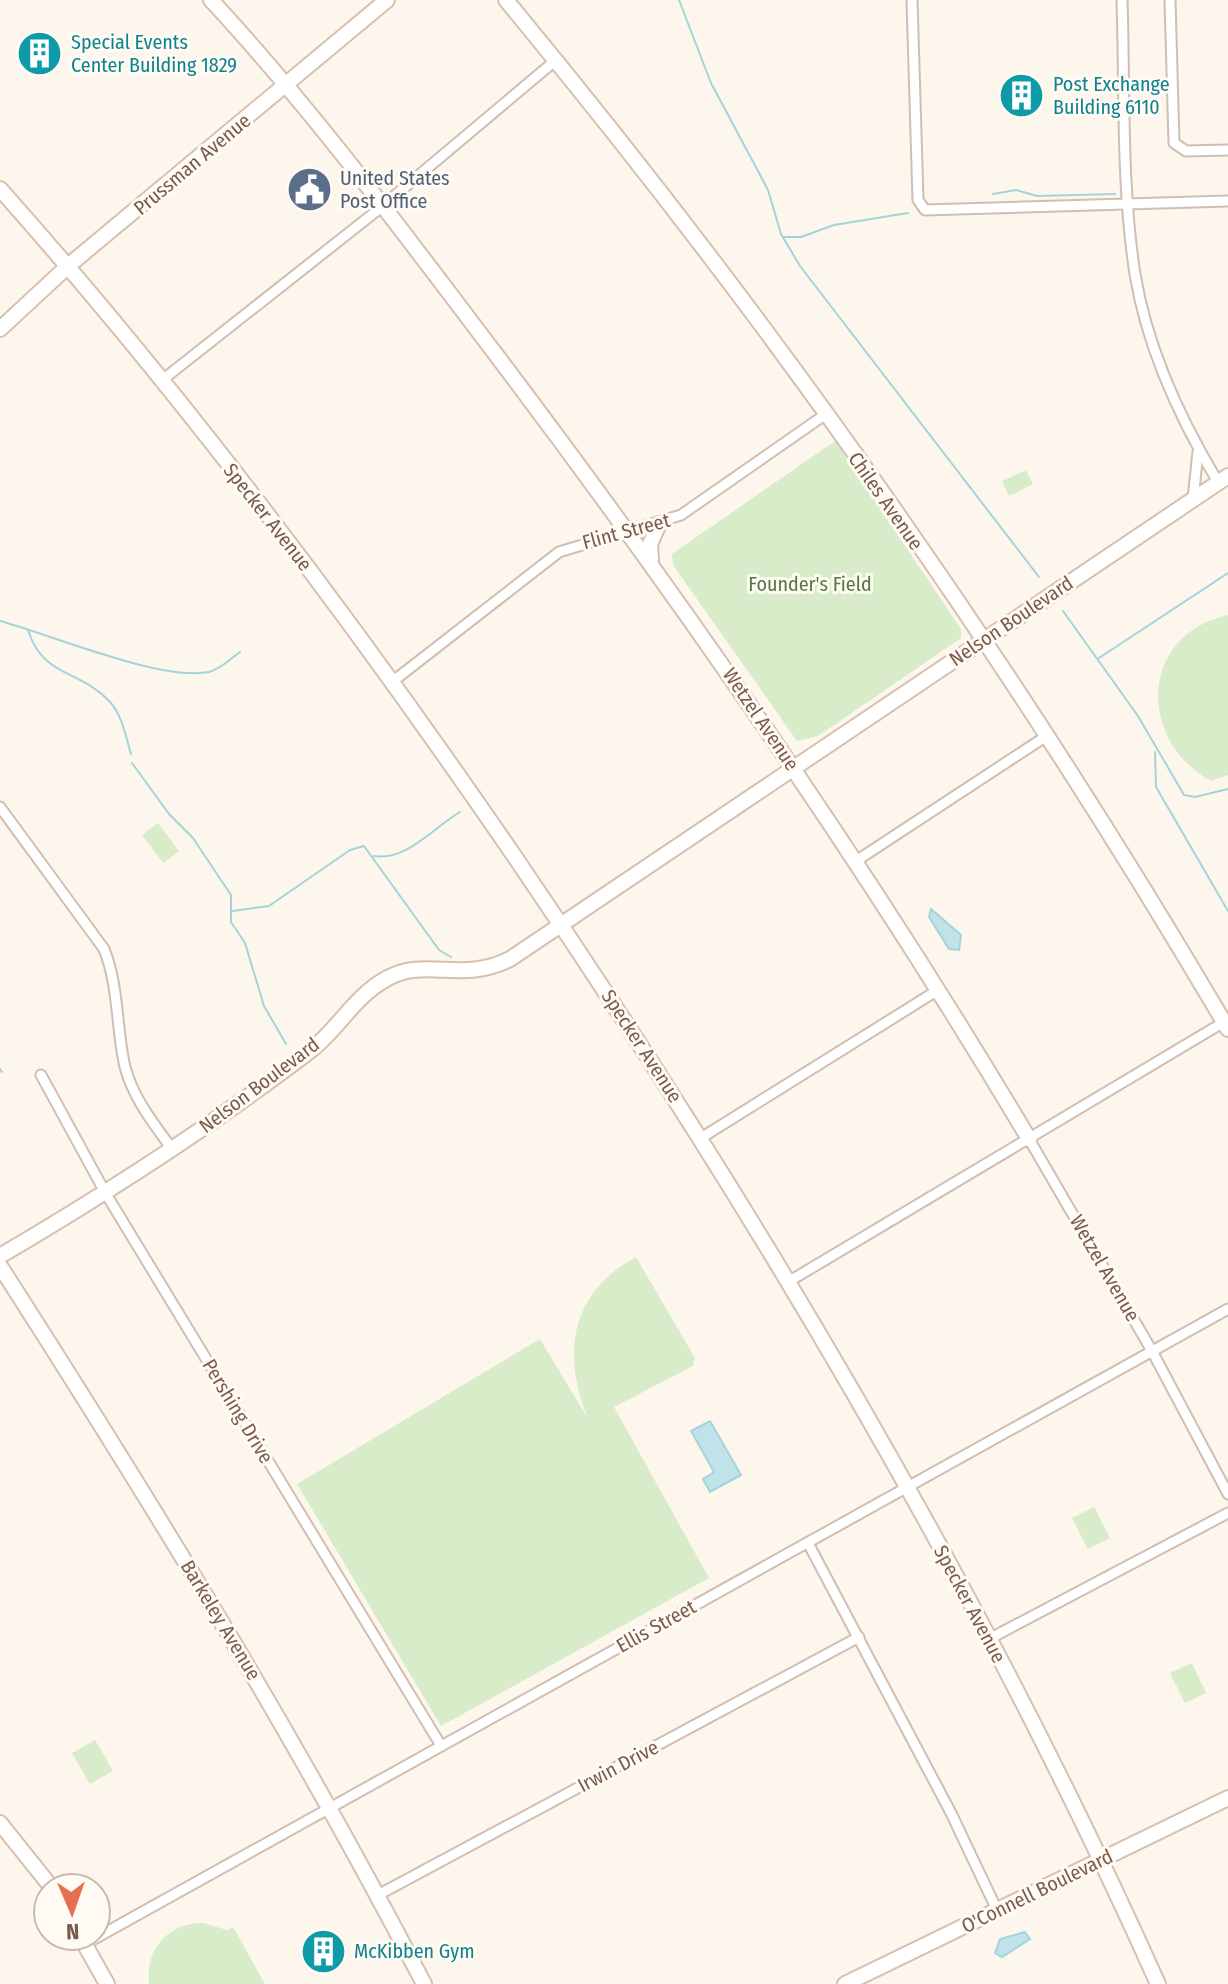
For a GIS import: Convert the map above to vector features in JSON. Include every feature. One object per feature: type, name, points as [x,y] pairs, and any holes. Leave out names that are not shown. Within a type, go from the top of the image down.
[{"type":"street","name":"Wetzel Avenue","points":[[211,0],[381,205],[629,531],[794,766],[938,990],[1029,1139],[1152,1351],[1228,1494]]},
{"type":"street","name":"Prussman Avenue","points":[[0,329],[68,266],[387,0]]},
{"type":"street","name":"Chiles Avenue","points":[[506,0],[693,232],[826,414],[983,640],[1226,1025]]},
{"type":"street","points":[[912,0],[918,200],[922,208],[932,212],[1228,201]]},
{"type":"street","points":[[1122,0],[1129,205],[1135,275],[1171,393],[1198,449],[1223,479]]},
{"type":"street","points":[[1170,0],[1175,145],[1186,151],[1228,150]]},
{"type":"street","points":[[161,381],[556,60]]},
{"type":"street","name":"Specker Avenue","points":[[0,189],[68,266],[305,564],[561,923],[701,1138],[907,1488],[989,1639],[1158,1984]]},
{"type":"street","name":"Flint Street","points":[[392,682],[559,552],[659,524],[698,505],[826,414]]},
{"type":"street","points":[[1193,499],[1198,449]]},
{"type":"street","name":"Nelson Boulevard","points":[[0,1256],[106,1194],[314,1048],[369,990],[383,980],[413,969],[460,973],[487,969],[510,959],[1223,479]]},
{"type":"street","points":[[651,561],[650,544],[659,524]]},
{"type":"street","points":[[856,861],[1045,737]]},
{"type":"street","points":[[0,807],[104,949],[112,974],[127,1073],[141,1104],[172,1149]]},
{"type":"street","points":[[701,1138],[938,990]]},
{"type":"street","points":[[788,1282],[1226,1025]]},
{"type":"street","name":"Pershing Drive","points":[[41,1075],[106,1194],[440,1744]]},
{"type":"street","name":"Barkeley Avenue","points":[[0,1266],[161,1517],[330,1807],[424,1984]]},
{"type":"street","name":"Ellis Street","points":[[112,1924],[330,1807],[1228,1309]]},
{"type":"street","points":[[989,1639],[1228,1513]]},
{"type":"street","points":[[808,1543],[951,1813],[997,1910]]},
{"type":"street","name":"Irwin Drive","points":[[378,1895],[859,1637]]},
{"type":"street","name":"O'Connell Boulevard","points":[[845,1984],[1228,1798]]},
{"type":"street","points":[[0,1823],[39,1872]]},
{"type":"street","points":[[90,1952],[107,1984]]},
{"type":"green space","name":"Founder's Field","points":[[835,441],[961,629],[961,638],[818,736],[797,741],[673,565],[672,554]]},
{"type":"green space","points":[[1026,470],[1033,484],[1009,496],[1002,481]]},
{"type":"green space","points":[[1228,615],[1228,775],[1211,781],[1187,763],[1170,740],[1160,715],[1158,690],[1164,665],[1178,643],[1199,626]]},
{"type":"green space","points":[[158,823],[179,851],[163,863],[142,835]]},
{"type":"green space","points":[[636,1257],[695,1358],[693,1366],[614,1407],[709,1578],[441,1726],[297,1484],[540,1339],[588,1419],[575,1371],[577,1328],[585,1307],[597,1289]]},
{"type":"green space","points":[[1094,1507],[1110,1538],[1088,1549],[1072,1518]]},
{"type":"green space","points":[[1192,1663],[1206,1693],[1185,1703],[1170,1673]]},
{"type":"green space","points":[[95,1740],[113,1771],[90,1784],[72,1753]]},
{"type":"green space","points":[[203,1923],[227,1930],[233,1927],[265,1984],[149,1984],[151,1960],[161,1940],[179,1928]]},
{"type":"water","points":[[931,909],[961,935],[959,950],[949,949],[929,917]]},
{"type":"water","points":[[710,1421],[741,1475],[710,1492],[703,1479],[714,1472],[691,1431]]},
{"type":"water","points":[[1025,1932],[1030,1939],[1002,1957],[995,1953],[1000,1939]]},
{"type":"waterway","points":[[679,0],[711,83],[768,190],[781,234],[800,266],[1039,577]]},
{"type":"waterway","points":[[993,194],[1016,190],[1037,196],[1115,194]]},
{"type":"waterway","points":[[784,237],[801,237],[834,225],[908,213]]},
{"type":"waterway","points":[[1099,658],[1228,573]]},
{"type":"waterway","points":[[1063,611],[1138,716],[1184,795],[1195,797],[1228,789]]},
{"type":"waterway","points":[[0,621],[163,670],[209,672],[240,652]]},
{"type":"waterway","points":[[28,630],[43,657],[98,691],[110,702],[121,720],[131,754]]},
{"type":"waterway","points":[[1155,752],[1156,787],[1228,911]]},
{"type":"waterway","points":[[132,763],[169,814],[193,838],[231,895],[231,922],[245,943],[264,1006],[286,1044]]},
{"type":"waterway","points":[[374,856],[386,856],[409,848],[460,812]]},
{"type":"waterway","points":[[233,911],[269,906],[350,850],[364,846],[439,950],[451,957]]},
{"type":"place","name":"Special Events Center Building 1829","points":[[40,53]]},
{"type":"place","name":"Post Exchange Building 6110","points":[[1022,96]]},
{"type":"place","name":"United States Post Office","points":[[309,189]]},
{"type":"place","name":"McKibben Gym","points":[[323,1951]]}]
